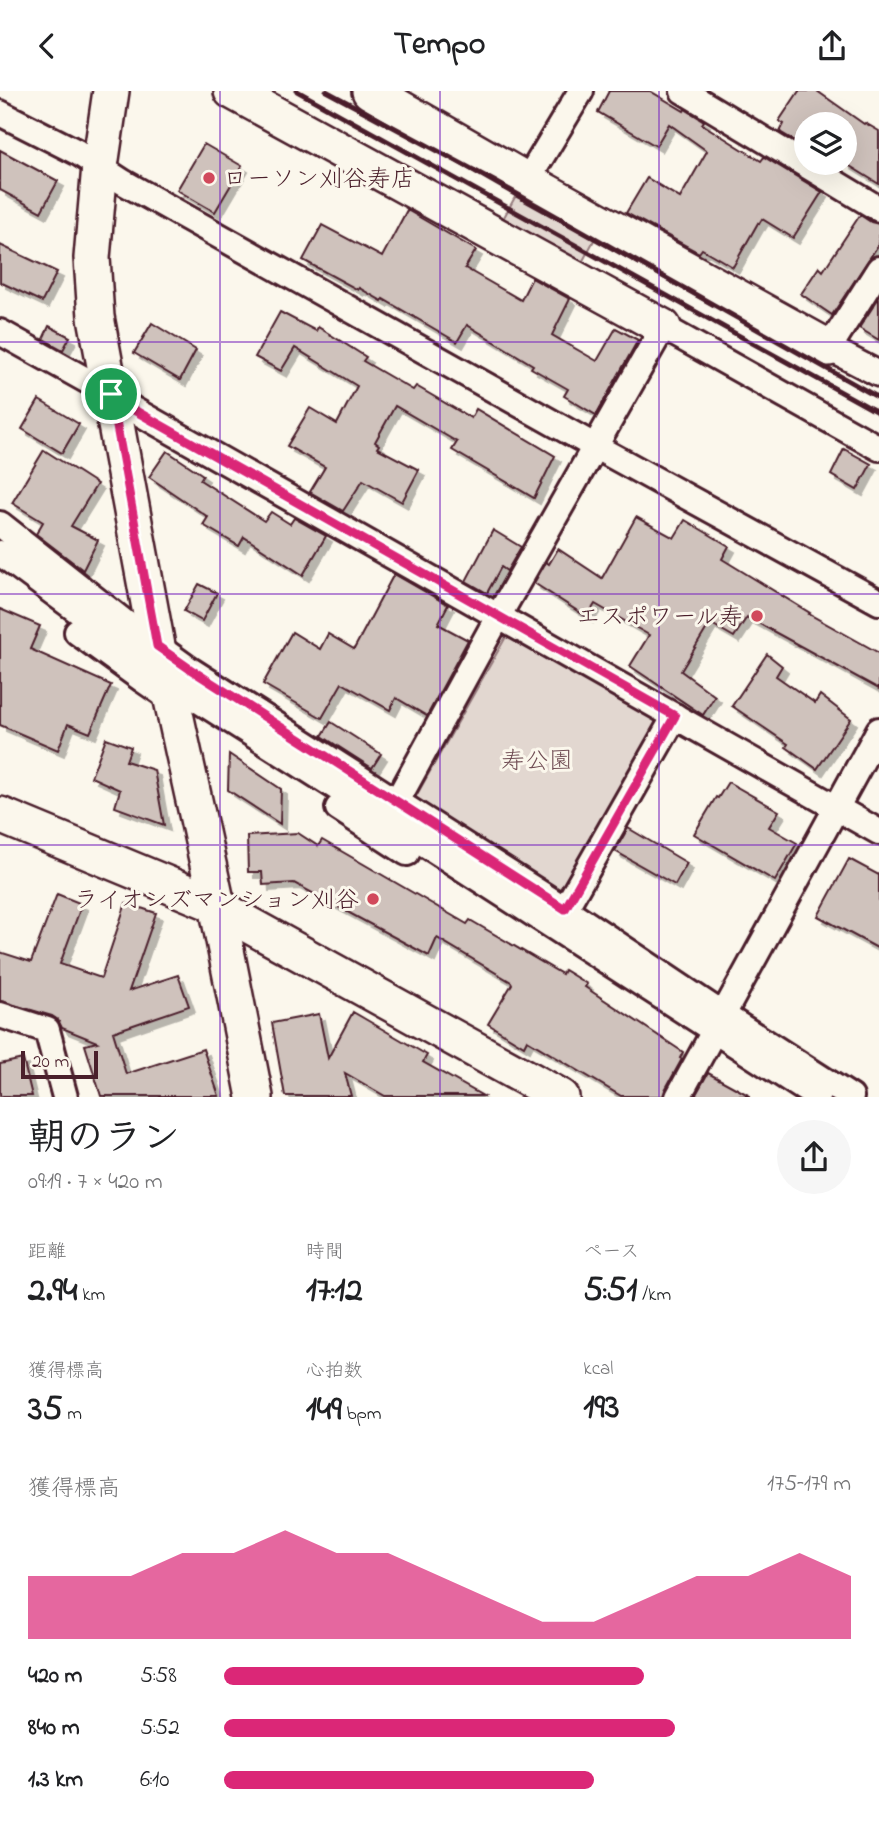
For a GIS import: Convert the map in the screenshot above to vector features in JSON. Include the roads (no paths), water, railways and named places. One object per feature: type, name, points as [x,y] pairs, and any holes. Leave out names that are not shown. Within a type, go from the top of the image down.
[{"type":"street","points":[[111,91],[100,166],[92,258],[96,317],[165,674],[256,1097]]},
{"type":"street","points":[[232,91],[879,448]]},
{"type":"street","points":[[370,91],[879,375]]},
{"type":"street","points":[[527,181],[581,91]]},
{"type":"street","points":[[683,91],[879,209]]},
{"type":"street","points":[[0,113],[77,152],[123,182],[879,602]]},
{"type":"street","points":[[829,348],[879,269]]},
{"type":"street","points":[[397,801],[663,327]]},
{"type":"street","points":[[0,333],[879,832]]},
{"type":"street","points":[[0,524],[128,625],[165,674]]},
{"type":"street","points":[[0,554],[195,698],[817,1097]]},
{"type":"street","points":[[0,574],[143,681],[190,669],[565,909],[714,1030],[788,1097]]},
{"type":"street","points":[[565,909],[675,716]]},
{"type":"street","points":[[678,1097],[879,730]]},
{"type":"street","points":[[0,815],[216,905],[561,1097]]},
{"type":"street","points":[[0,1015],[47,1030],[65,1097]]},
{"type":"street","points":[[714,1030],[851,1097]]},
{"type":"railway","points":[[297,91],[879,413]]},
{"type":"railway","points":[[326,91],[494,181],[879,398]]},
{"type":"place","name":"ローソン刈谷寿店","points":[[209,178]]},
{"type":"place","name":"エスポワール寿","points":[[757,616]]},
{"type":"place","name":"ライオンズマンション刈谷","points":[[373,899]]},
{"type":"park label","name":"寿公園","points":[[537,760]]}]
